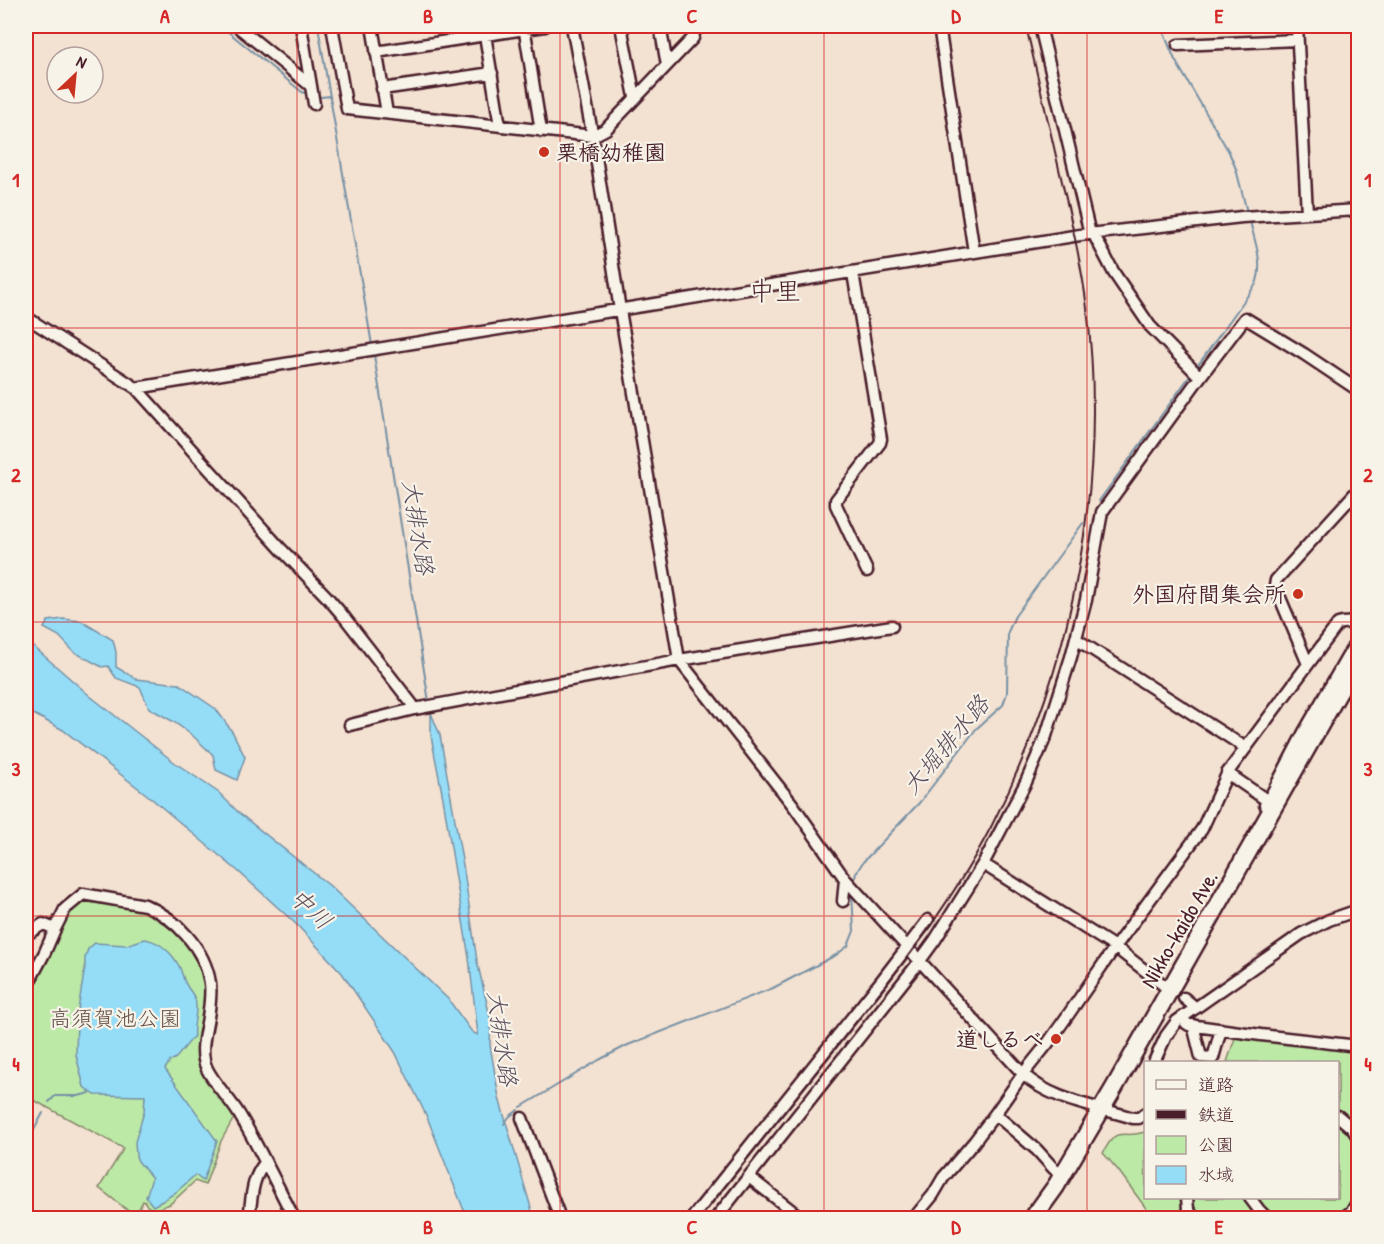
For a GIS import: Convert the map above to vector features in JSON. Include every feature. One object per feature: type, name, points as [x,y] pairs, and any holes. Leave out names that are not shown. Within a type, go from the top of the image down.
[{"type":"highway","name":"Nikko-kaido Ave.","points":[[1045,1218],[1060,1198],[1241,865],[1359,658]]},
{"type":"highway","name":"Nikko-kaido Ave.","points":[[1033,1218],[1108,1110],[1184,990],[1359,674]]},
{"type":"street","points":[[237,26],[311,86]]},
{"type":"street","points":[[300,26],[314,104]]},
{"type":"street","points":[[332,26],[347,109],[592,136],[606,129],[693,38],[696,26]]},
{"type":"street","points":[[372,26],[387,113]]},
{"type":"street","points":[[376,52],[525,27],[545,26]]},
{"type":"street","points":[[572,26],[679,660],[793,805],[844,879],[1023,1074],[1058,1096],[1133,1118],[1139,1118],[1144,1114]]},
{"type":"street","points":[[621,26],[635,97]]},
{"type":"street","points":[[660,26],[666,64]]},
{"type":"street","points":[[939,26],[974,252]]},
{"type":"street","points":[[1040,26],[1092,234],[1114,273],[1150,326],[1200,377]]},
{"type":"street","points":[[1297,26],[1307,213]]},
{"type":"street","points":[[525,27],[541,131]]},
{"type":"street","points":[[485,35],[500,126]]},
{"type":"street","points":[[1178,45],[1298,40]]},
{"type":"street","points":[[382,89],[492,73]]},
{"type":"street","points":[[136,388],[1092,234],[1247,216],[1359,210]]},
{"type":"street","points":[[853,273],[881,439],[836,500],[836,505],[867,571]]},
{"type":"street","points":[[26,317],[136,388],[345,618],[417,708]]},
{"type":"street","points":[[716,1218],[919,962],[983,864],[1026,782],[1046,736],[1086,600],[1102,512],[1245,318],[1359,390]]},
{"type":"street","points":[[1308,664],[1275,586],[1276,580],[1359,490]]},
{"type":"street","points":[[915,1218],[949,1170],[995,1114],[1202,829],[1227,773],[1308,664],[1338,624],[1359,622]]},
{"type":"street","points":[[350,725],[417,708],[679,660],[892,626]]},
{"type":"street","points":[[1241,865],[1237,863],[1268,801],[1304,732],[1359,638]]},
{"type":"street","points":[[1076,639],[1246,748]]},
{"type":"street","points":[[1227,773],[1268,801]]},
{"type":"street","points":[[983,864],[1115,946],[1166,987]]},
{"type":"street","points":[[843,901],[844,879]]},
{"type":"street","points":[[26,988],[65,909],[83,894],[145,905],[167,918],[189,939],[205,966],[210,984],[203,1050],[207,1068],[216,1084],[238,1112],[294,1218]]},
{"type":"street","points":[[1154,1061],[1166,1036],[1177,1021],[1301,934],[1329,920],[1359,910]]},
{"type":"street","points":[[692,1218],[875,990],[928,920]]},
{"type":"street","points":[[26,935],[44,924],[55,929]]},
{"type":"street","points":[[1184,998],[1196,1008]]},
{"type":"street","points":[[1183,1017],[1186,1023],[1193,1025],[1359,1046]]},
{"type":"street","points":[[1193,1025],[1201,1057],[1213,1058],[1221,1029]]},
{"type":"street","points":[[995,1114],[1037,1150],[1054,1169]]},
{"type":"street","points":[[1339,1117],[1359,1137]]},
{"type":"street","points":[[522,1118],[560,1218]]},
{"type":"street","points":[[249,1218],[255,1179],[258,1170],[265,1163]]},
{"type":"street","points":[[749,1176],[801,1218]]},
{"type":"street","points":[[1187,1199],[1188,1209],[1194,1218]]},
{"type":"street","points":[[1251,1199],[1268,1218]]},
{"type":"street","points":[[1343,1218],[1359,1201]]},
{"type":"green space","name":"高須賀池公園","points":[[84,899],[142,907],[165,919],[194,950],[207,983],[201,1048],[235,1116],[221,1141],[205,1185],[195,1181],[170,1204],[154,1210],[143,1201],[135,1216],[99,1188],[123,1148],[26,1096],[26,995],[66,915]]},
{"type":"green space","points":[[1236,1035],[1341,1047],[1357,1054],[1350,1085],[1358,1105],[1358,1218],[1153,1218],[1103,1153],[1117,1135],[1144,1132],[1144,1199],[1339,1199],[1339,1061],[1227,1061]]},
{"type":"water","points":[[63,619],[81,621],[113,640],[116,667],[136,679],[179,684],[216,709],[233,733],[245,757],[237,780],[216,770],[213,755],[193,736],[149,708],[140,687],[116,678],[108,666],[102,667],[74,652],[59,636],[44,628],[48,621]]},
{"type":"water","name":"中川","points":[[26,640],[90,696],[174,762],[219,793],[239,813],[330,886],[448,999],[472,1032],[478,1035],[469,958],[431,736],[431,713],[440,735],[477,961],[491,1021],[490,1045],[499,1098],[534,1218],[467,1218],[427,1117],[395,1052],[342,973],[297,925],[239,872],[146,794],[63,730],[26,710]]},
{"type":"water","points":[[145,939],[156,943],[170,953],[195,999],[194,1036],[165,1069],[217,1141],[203,1181],[195,1175],[176,1192],[153,1206],[146,1197],[152,1178],[136,1156],[135,1142],[144,1112],[145,1096],[95,1095],[84,1087],[76,1055],[77,1016],[88,949],[95,943],[126,945]]},
{"type":"waterway","points":[[221,26],[307,94]]},
{"type":"waterway","name":"大排水路","points":[[318,26],[372,345]]},
{"type":"waterway","name":"大堀排水路","points":[[1161,26],[1175,60],[1229,152],[1236,169],[1247,212]]},
{"type":"waterway","points":[[321,97],[330,96]]},
{"type":"waterway","name":"大堀排水路","points":[[1196,368],[1256,284],[1259,261],[1250,221]]},
{"type":"waterway","name":"大排水路","points":[[374,355],[429,702]]},
{"type":"waterway","name":"大堀排水路","points":[[1099,501],[1192,373]]},
{"type":"waterway","name":"大堀排水路","points":[[854,883],[856,873],[863,862],[920,802],[976,729],[1003,705],[1007,693],[1008,632],[1015,616],[1083,523]]},
{"type":"waterway","name":"大堀排水路","points":[[521,1107],[628,1045],[773,988],[836,955],[848,946],[854,931],[852,893]]},
{"type":"waterway","points":[[49,1102],[55,1096],[78,1096],[90,1093]]},
{"type":"waterway","name":"大堀排水路","points":[[504,1124],[518,1110]]},
{"type":"waterway","points":[[26,1145],[43,1113]]},
{"type":"railway","points":[[700,1218],[911,953],[944,906],[983,842],[1020,764],[1044,702],[1063,638],[1078,573],[1088,507],[1092,441],[1092,375],[1087,308],[1078,255],[1026,26]]},
{"type":"place","name":"栗橋幼稚園","points":[[544,152]]},
{"type":"place","name":"外国府間集会所","points":[[1298,594]]},
{"type":"place","name":"道しるべ","points":[[1056,1039]]},
{"type":"district","name":"中里","points":[[775,291]]}]
